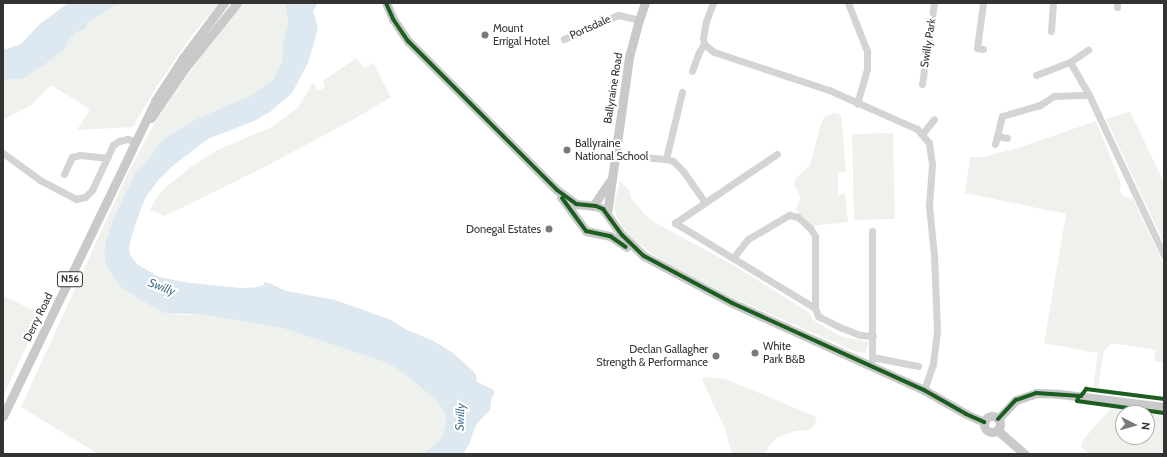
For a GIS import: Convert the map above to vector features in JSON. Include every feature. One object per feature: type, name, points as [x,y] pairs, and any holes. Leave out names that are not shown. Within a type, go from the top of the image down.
[{"type":"main road","name":"Derry Road","points":[[3,416],[155,101],[175,69],[224,3]]},
{"type":"main road","name":"Derry Road","points":[[136,141],[185,68],[236,3]]},
{"type":"main road","points":[[386,3],[392,19],[402,33],[557,190],[576,204],[601,208],[628,242],[644,256]]},
{"type":"main road","name":"Ballyraine Road","points":[[607,215],[629,57],[645,3]]},
{"type":"main road","points":[[581,225],[582,213],[592,206],[612,178]]},
{"type":"main road","points":[[557,190],[581,225],[588,232],[610,236],[632,251],[732,303],[871,362],[966,414],[984,422],[987,429],[992,432],[997,430],[1000,426],[998,419],[992,416],[987,418],[984,422]]},
{"type":"main road","points":[[598,233],[606,226],[607,215]]},
{"type":"main road","points":[[998,419],[1016,400],[1036,393],[1060,394],[1164,407]]},
{"type":"main road","points":[[997,430],[1025,454]]},
{"type":"street","points":[[692,71],[699,52],[704,44],[703,38],[706,21],[713,3]]},
{"type":"street","points":[[848,3],[867,51],[867,69],[857,104]]},
{"type":"street","name":"Swilly Park","points":[[922,84],[934,3]]},
{"type":"street","points":[[983,3],[977,48],[983,49]]},
{"type":"street","points":[[1052,31],[1053,3]]},
{"type":"street","name":"Portsdale","points":[[564,39],[618,15],[639,20]]},
{"type":"street","points":[[704,44],[714,52],[818,85],[857,104],[902,122],[922,134],[930,143],[932,154],[929,206],[934,255],[937,331],[933,364],[924,390]]},
{"type":"street","points":[[1040,76],[1070,62],[1088,50]]},
{"type":"street","points":[[1070,62],[1089,94],[1164,255]]},
{"type":"street","points":[[666,159],[682,92]]},
{"type":"street","points":[[1007,138],[996,140],[1002,116],[1040,105],[1054,96],[1089,94]]},
{"type":"street","points":[[922,134],[934,119]]},
{"type":"street","points":[[3,153],[40,180],[76,199],[85,197],[92,190],[113,145],[119,141],[127,139],[136,141]]},
{"type":"street","points":[[777,154],[675,223],[815,308]]},
{"type":"street","points":[[64,174],[72,157],[80,155],[106,158]]},
{"type":"street","points":[[615,155],[666,159],[678,166],[704,202]]},
{"type":"street","points":[[733,258],[748,239],[789,215],[798,217],[810,228],[815,236],[815,308],[818,316],[860,335],[873,336]]},
{"type":"street","points":[[872,231],[873,336],[871,362],[918,366]]},
{"type":"shaded area","points":[[119,3],[219,3],[190,38],[157,86],[133,127],[77,130],[90,109],[51,85],[31,105],[3,120],[3,80],[22,79],[65,49],[68,41],[76,32],[86,29],[87,23],[93,18]]},
{"type":"shaded area","points":[[244,3],[285,3],[288,24],[283,41],[282,61],[273,80],[250,96],[163,139],[146,163],[136,172],[114,217],[106,241],[104,254],[107,267],[113,274],[176,315],[205,315],[282,328],[387,363],[402,372],[437,401],[445,414],[446,424],[441,439],[423,454],[98,454],[21,407],[127,175],[154,124],[218,31]]},
{"type":"shaded area","points":[[356,58],[365,68],[373,63],[391,97],[356,118],[276,161],[165,216],[150,210],[156,198],[165,188],[189,168],[217,150],[272,127],[298,107],[313,83],[318,91],[325,87],[323,81]]},
{"type":"shaded area","points":[[1130,112],[1164,182],[1164,243],[1106,119]]},
{"type":"shaded area","points":[[834,113],[841,115],[846,171],[838,173],[838,196],[845,193],[848,222],[812,226],[796,210],[801,197],[793,184],[797,177],[810,165],[824,117]]},
{"type":"shaded area","points":[[1096,121],[1121,183],[1120,191],[1124,197],[1133,199],[1164,265],[1164,363],[1154,361],[1156,350],[1111,343],[1104,351],[1098,388],[1093,387],[1098,353],[1044,343],[1066,214],[965,193],[970,157],[983,157],[1018,148]]},
{"type":"shaded area","points":[[893,133],[895,219],[854,220],[852,134]]},
{"type":"shaded area","points":[[620,181],[629,190],[631,198],[645,215],[654,222],[735,266],[808,312],[813,320],[840,336],[869,342],[865,353],[857,352],[729,296],[672,267],[631,239],[616,216],[614,204]]},
{"type":"shaded area","points":[[3,296],[42,314],[3,396]]},
{"type":"shaded area","points":[[705,377],[725,379],[817,417],[814,426],[809,430],[795,431],[776,438],[768,448],[766,454],[733,454],[729,445],[726,431],[702,380]]},
{"type":"shaded area","points":[[1111,408],[1115,409],[1115,445],[1155,445],[1155,414],[1164,415],[1164,454],[1089,454],[1081,447],[1083,440]]},
{"type":"water","points":[[68,3],[119,3],[87,23],[86,29],[76,32],[68,41],[65,49],[45,64],[22,79],[3,80],[3,50],[21,44],[40,24]]},
{"type":"water","name":"Swilly","points":[[285,3],[318,3],[313,12],[318,27],[313,46],[308,63],[292,93],[270,112],[254,121],[208,139],[175,164],[159,179],[146,197],[140,211],[131,238],[129,248],[130,255],[137,264],[159,277],[190,283],[242,288],[259,287],[264,285],[264,282],[269,283],[286,291],[335,300],[391,320],[407,330],[432,340],[453,353],[472,370],[476,375],[477,382],[494,390],[490,410],[476,425],[469,444],[463,454],[423,454],[441,439],[446,424],[445,414],[437,401],[402,372],[387,363],[282,328],[205,315],[165,313],[121,287],[107,267],[104,254],[106,241],[114,217],[136,172],[146,163],[163,139],[197,119],[250,96],[273,80],[282,61],[283,41],[288,24]]},
{"type":"cycle path","points":[[386,3],[393,19],[408,41],[557,190],[576,204],[596,206],[603,209],[622,235],[644,256],[732,303],[924,390],[966,414],[984,422]]},
{"type":"cycle path","points":[[562,198],[586,231],[610,236],[626,247]]},
{"type":"cycle path","points":[[998,419],[1016,400],[1036,393],[1081,396],[1086,389],[1164,399]]},
{"type":"cycle path","points":[[1079,396],[1077,401],[1164,413]]},
{"type":"place","name":"Mount Errigal Hotel","points":[[485,35]]},
{"type":"place","name":"Ballyraine National School","points":[[567,150]]},
{"type":"place","name":"Donegal Estates","points":[[549,229]]},
{"type":"place","name":"White Park B&B","points":[[755,353]]},
{"type":"place","name":"Declan Gallagher Strength & Performance","points":[[716,356]]}]
